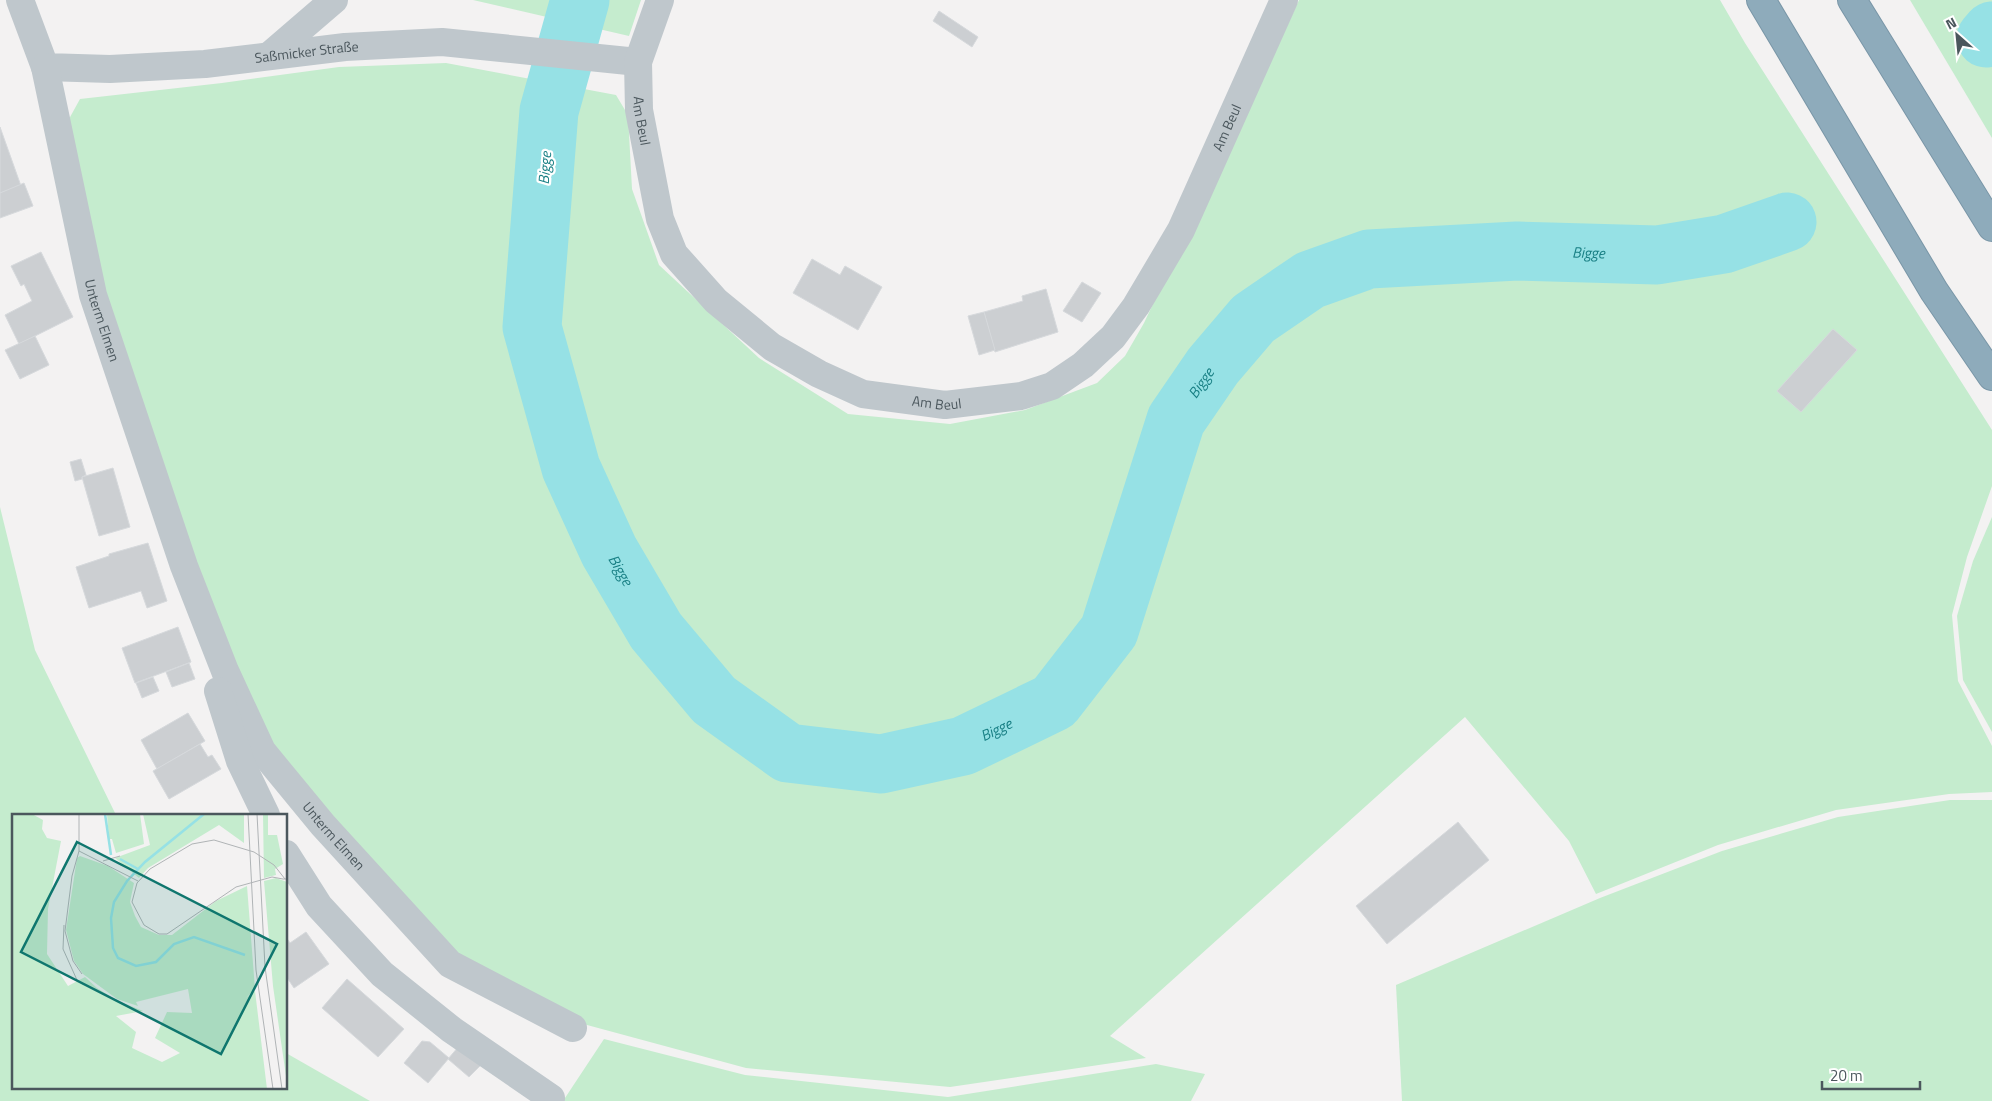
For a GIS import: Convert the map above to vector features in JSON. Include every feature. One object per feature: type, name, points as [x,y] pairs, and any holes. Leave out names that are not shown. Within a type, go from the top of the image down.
[{"type":"highway","points":[[1761,0],[1934,291],[1992,376]]},
{"type":"highway","points":[[1852,0],[1992,227]]},
{"type":"street","points":[[20,0],[45,67]]},
{"type":"street","points":[[270,55],[334,0]]},
{"type":"street","name":"Am Beul","points":[[660,0],[638,62],[639,110],[660,219],[674,254],[716,302],[772,347],[819,374],[863,394],[945,405],[1021,396],[1052,386],[1083,365],[1113,337],[1136,306],[1181,230],[1284,0]]},
{"type":"street","name":"Saßmicker Straße","points":[[45,67],[110,69],[205,64],[345,47],[442,42],[638,62]]},
{"type":"street","name":"Unterm Elmen","points":[[45,67],[93,295],[184,566],[225,671],[262,751],[323,825],[450,964],[574,1028]]},
{"type":"street","name":"Unterm Elmen","points":[[184,566],[210,664],[240,761],[266,814]]},
{"type":"street","points":[[288,857],[319,906],[382,974],[452,1030],[551,1098]]},
{"type":"green space","points":[[473,0],[641,0],[629,36]]},
{"type":"green space","points":[[1299,0],[1720,0],[1745,43],[1992,430],[1992,486],[1967,557],[1952,615],[1958,681],[1992,746],[1992,792],[1949,794],[1836,810],[1718,845],[1596,894],[1569,841],[1465,717],[1110,1036],[1146,1058],[950,1087],[746,1068],[576,1022],[453,959],[268,746],[191,565],[100,297],[64,128],[80,99],[222,83],[339,67],[446,63],[616,95],[628,115],[632,189],[659,265],[759,358],[848,414],[950,424],[1025,410],[1097,383],[1125,356],[1144,323],[1186,234],[1238,132]]},
{"type":"green space","points":[[1910,0],[1992,0],[1992,138]]},
{"type":"green space","points":[[0,507],[35,650],[116,814],[12,814],[12,1088],[288,1088],[288,1054],[370,1101],[0,1101]]},
{"type":"green space","points":[[1992,517],[1992,732],[1963,680],[1957,616],[1973,561]]},
{"type":"green space","points":[[1950,800],[1992,800],[1992,1101],[1402,1101],[1396,985],[1600,898],[1722,851],[1838,817]]},
{"type":"green space","points":[[604,1039],[745,1075],[948,1097],[1156,1064],[1205,1074],[1191,1101],[563,1101]]},
{"type":"building","points":[[939,11],[978,37],[972,47],[933,21]]},
{"type":"building","points":[[0,127],[21,186],[0,193]]},
{"type":"building","points":[[24,183],[33,206],[0,218],[0,193]]},
{"type":"building","points":[[41,252],[73,317],[19,344],[5,315],[32,301],[24,284],[21,286],[11,266]]},
{"type":"building","points":[[812,259],[840,275],[845,266],[882,287],[858,330],[793,293]]},
{"type":"building","points":[[1082,282],[1101,293],[1082,322],[1063,311]]},
{"type":"building","points":[[1046,289],[1058,332],[995,352],[984,312],[1023,301],[1022,296]]},
{"type":"building","points":[[984,312],[995,350],[979,355],[968,316]]},
{"type":"building","points":[[1833,329],[1857,350],[1801,412],[1777,391]]},
{"type":"building","points":[[35,336],[49,365],[20,379],[5,350]]},
{"type":"building","points":[[81,459],[86,475],[82,479],[75,481],[70,462]]},
{"type":"building","points":[[113,468],[130,527],[99,536],[82,477]]},
{"type":"building","points":[[148,543],[167,601],[147,608],[141,591],[89,608],[76,567],[109,556],[109,554]]},
{"type":"building","points":[[178,627],[191,662],[135,683],[122,648]]},
{"type":"building","points":[[189,663],[195,679],[172,687],[166,672]]},
{"type":"building","points":[[153,677],[159,691],[142,698],[136,683]]},
{"type":"building","points":[[188,713],[205,741],[157,769],[141,740]]},
{"type":"building","points":[[200,744],[208,757],[212,755],[221,769],[169,799],[153,771]]},
{"type":"building","points":[[1458,822],[1489,860],[1387,944],[1356,906]]},
{"type":"building","points":[[306,932],[329,964],[294,988],[288,979],[288,940],[290,943]]},
{"type":"building","points":[[347,979],[404,1029],[378,1057],[322,1008]]},
{"type":"building","points":[[422,1041],[430,1042],[449,1058],[428,1083],[404,1063]]},
{"type":"building","points":[[459,1046],[481,1065],[469,1077],[448,1059]]},
{"type":"waterway","name":"Bigge","points":[[580,0],[549,111],[532,327],[571,468],[609,551],[656,631],[714,700],[788,753],[881,764],[963,746],[1054,702],[1109,631],[1176,420],[1213,366],[1253,319],[1310,280],[1369,259],[1517,251],[1657,255],[1724,244],[1787,222]]},
{"type":"waterway","name":"Bigge","points":[[1986,38],[1992,31]]}]
